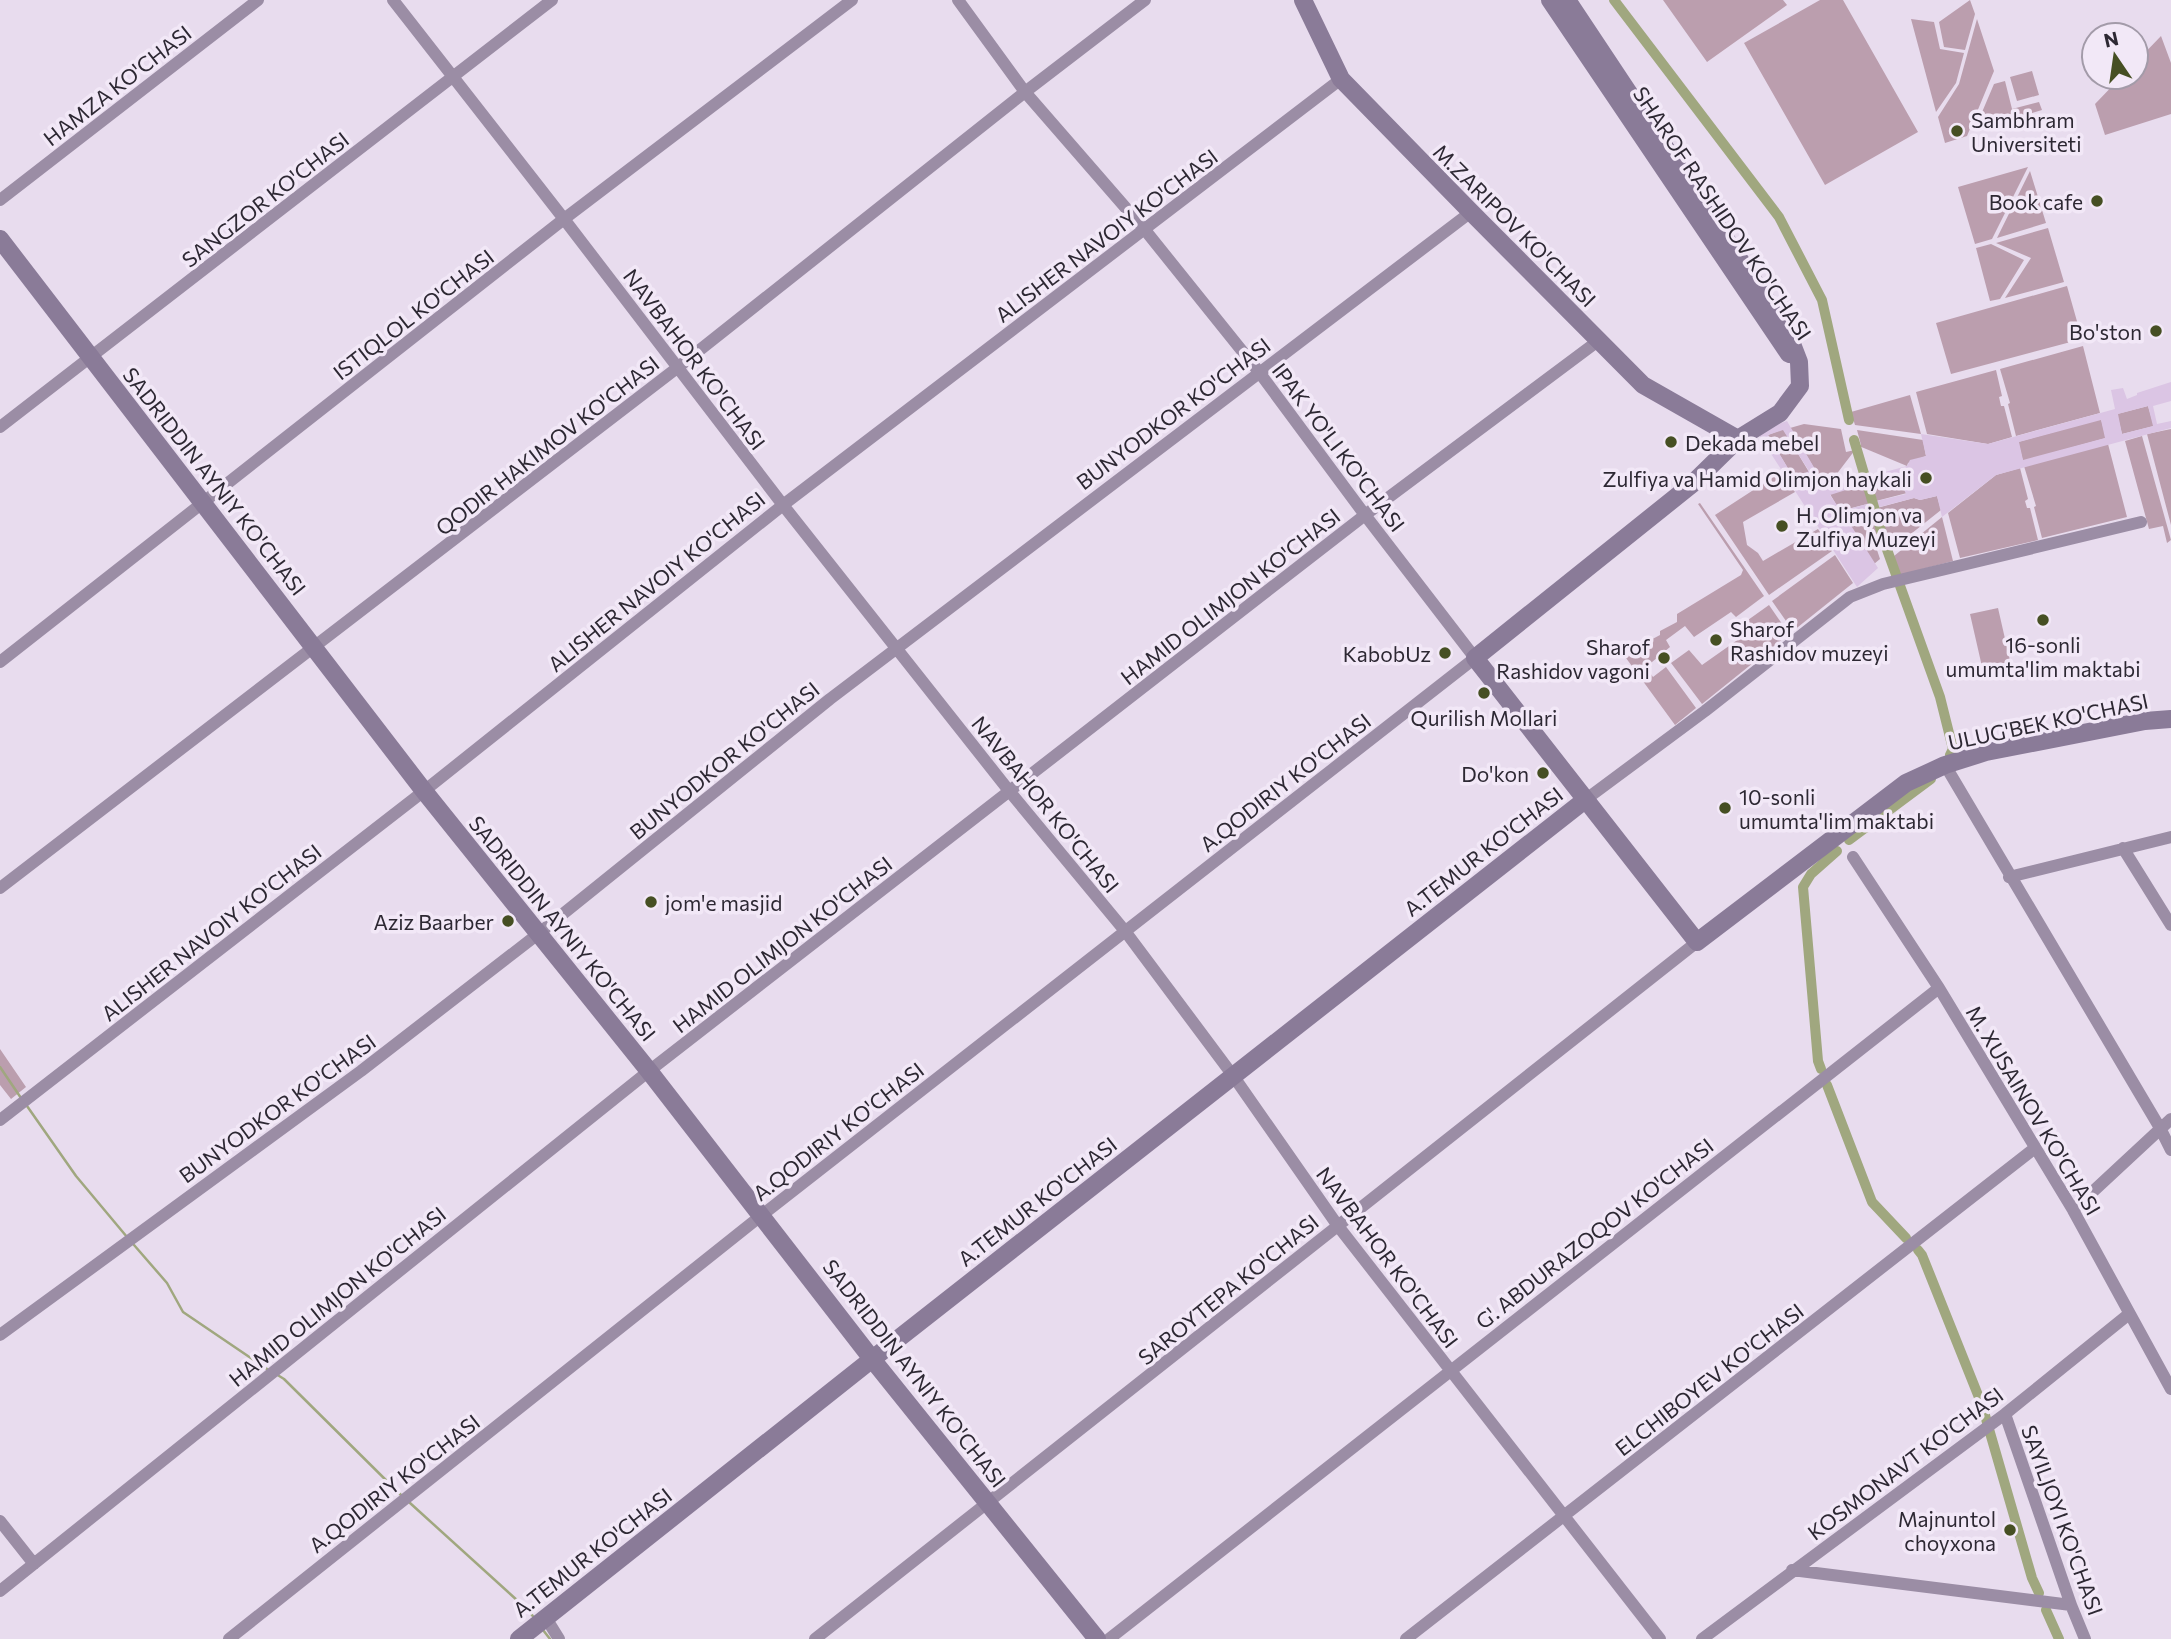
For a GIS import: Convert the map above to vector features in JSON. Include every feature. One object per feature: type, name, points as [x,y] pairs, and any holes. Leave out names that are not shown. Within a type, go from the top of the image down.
[{"type":"street","name":"HAMZA KO'CHASI","points":[[0,200],[258,0]]},
{"type":"street","name":"NAVBAHOR KO'CHASI","points":[[393,0],[783,505],[1010,792],[1125,931],[1234,1077],[1338,1226],[1660,1639]]},
{"type":"street","name":"SANGZOR KO'CHASI","points":[[0,427],[552,0]]},
{"type":"street","name":"ISTIQLOL KO'CHASI","points":[[0,662],[564,219],[852,0]]},
{"type":"street","name":"IPAK YO'LI KO'CHASI","points":[[958,0],[1025,92],[1145,230],[1259,372],[1475,658]]},
{"type":"street","name":"QODIR HAKIMOV KO'CHASI","points":[[0,888],[677,369],[1145,0]]},
{"type":"street","name":"M.ZARIPOV KO'CHASI","points":[[1303,0],[1341,79],[1598,341],[1643,385],[1738,439]]},
{"type":"street","name":"SHAROF RASHIDOV KO'CHASI","points":[[1475,658],[1691,485],[1738,439],[1780,413],[1800,386],[1798,362],[1786,350],[1550,0]]},
{"type":"street","points":[[1567,0],[1787,331],[1798,362]]},
{"type":"street","name":"ALISHER NAVOIY KO'CHASI","points":[[0,1120],[424,790],[783,505],[1341,79]]},
{"type":"street","name":"BUNYODKOR KO'CHASI","points":[[0,1335],[361,1071],[538,934],[896,648],[1471,212]]},
{"type":"street","name":"SADRIDDIN AYNIY KO'CHASI","points":[[0,239],[424,790],[649,1071],[872,1359],[1097,1639]]},
{"type":"street","name":"HAMID OLIMJON KO'CHASI","points":[[0,1591],[649,1071],[1365,515],[1598,341]]},
{"type":"street","points":[[1585,800],[1706,712],[1850,597],[1883,584],[2141,522]]},
{"type":"street","points":[[1475,658],[1697,942]]},
{"type":"street","name":"A.QODIRIY KO'CHASI","points":[[229,1639],[762,1215],[1475,658]]},
{"type":"street","name":"ULUG'BEK KO'CHASI","points":[[1697,942],[1906,783],[1945,765],[1986,752],[2145,721],[2171,719]]},
{"type":"street","points":[[1945,765],[2009,877],[2161,1128],[2171,1150]]},
{"type":"street","name":"A.TEMUR KO'CHASI","points":[[519,1639],[1585,800]]},
{"type":"street","points":[[2009,877],[2171,837]]},
{"type":"street","points":[[2123,848],[2171,925]]},
{"type":"street","name":"M. XUSAINOV KO'CHASI","points":[[1853,857],[1939,988],[2073,1210],[2171,1389]]},
{"type":"street","name":"SAROYTEPA KO'CHASI","points":[[815,1639],[1697,942]]},
{"type":"street","name":"G'. ABDURAZOQOV KO'CHASI","points":[[1109,1639],[1448,1370],[1939,988]]},
{"type":"street","points":[[2073,1210],[2171,1119]]},
{"type":"street","name":"ELCHIBOYEV KO'CHASI","points":[[1406,1639],[2035,1148]]},
{"type":"street","name":"KOSMONAVT KO'CHASI","points":[[1702,1639],[1970,1440],[2129,1314]]},
{"type":"street","name":"SAYILJOYI KO'CHASI","points":[[2004,1414],[2085,1639]]},
{"type":"street","points":[[0,1521],[34,1564]]},
{"type":"street","points":[[1792,1570],[2071,1605]]},
{"type":"street","points":[[546,1618],[559,1639]]},
{"type":"shaded area","points":[[1663,0],[1783,0],[1787,5],[1707,62]]},
{"type":"shaded area","points":[[1820,0],[1843,0],[1918,132],[1825,185],[1744,43]]},
{"type":"shaded area","points":[[1970,0],[1975,14],[1965,50],[1944,47],[1939,22]]},
{"type":"shaded area","points":[[1911,19],[1934,22],[1940,49],[1964,53],[1956,83],[1936,112]]},
{"type":"shaded area","points":[[1977,19],[1994,71],[1967,136],[1945,143],[1938,117],[1959,84]]},
{"type":"shaded area","points":[[2161,36],[2171,63],[2171,114],[2105,135],[2095,104],[2108,91],[2150,91],[2150,47]]},
{"type":"shaded area","points":[[2032,71],[2039,95],[2017,101],[2010,77]]},
{"type":"shaded area","points":[[2005,81],[2012,109],[2039,102],[2042,110],[1974,131],[1994,84]]},
{"type":"shaded area","points":[[2028,167],[1992,239],[1975,244],[1958,187]]},
{"type":"shaded area","points":[[2030,171],[2046,223],[1997,238]]},
{"type":"shaded area","points":[[2048,228],[2064,282],[2005,298],[2031,258],[1996,243]]},
{"type":"shaded area","points":[[1991,244],[2024,260],[2000,299],[1990,301],[1976,248]]},
{"type":"shaded area","points":[[2067,286],[2082,339],[1951,374],[1936,323]]},
{"type":"shaded area","points":[[2083,346],[2100,413],[2016,436],[2000,369]]},
{"type":"shaded area","points":[[1996,370],[2002,396],[1999,397],[2001,406],[2004,406],[2012,437],[1988,444],[1927,434],[1916,392]]},
{"type":"shaded area","points":[[2171,382],[2171,401],[2153,406],[2157,424],[2171,421],[2171,428],[1996,475],[1942,517],[1937,496],[1920,500],[1914,498],[1845,516],[1878,568],[1857,587],[1757,432],[1787,421],[1826,488],[1907,466],[1910,460],[1926,456],[1921,434],[1988,444],[2115,409],[2111,390],[2123,388],[2127,399]],"holes":[[[2148,406],[2153,426],[2122,434],[2118,414]],[[2101,420],[2105,438],[2023,460],[2019,442]],[[1783,430],[1809,471],[1795,480],[1768,435]],[[1901,474],[1906,494],[1877,501],[1871,482]],[[1865,484],[1871,503],[1841,511],[1830,495]]]},
{"type":"shaded area","points":[[1910,395],[1921,434],[1855,425],[1851,412]]},
{"type":"shaded area","points":[[2148,406],[2154,426],[2122,434],[2117,414]]},
{"type":"shaded area","points":[[2101,419],[2106,438],[2023,461],[2018,442]]},
{"type":"shaded area","points":[[1804,424],[1841,429],[1846,452],[1855,450],[1826,488],[1790,428]]},
{"type":"shaded area","points":[[1783,429],[1809,472],[1795,480],[1768,435]]},
{"type":"shaded area","points":[[2171,429],[2171,525],[2147,434]]},
{"type":"shaded area","points":[[1857,430],[1923,440],[1926,456],[1908,463],[1907,466],[1859,446],[1861,445]]},
{"type":"shaded area","points":[[2142,436],[2171,540],[2167,543],[2163,526],[2149,529],[2125,441]]},
{"type":"shaded area","points":[[2108,444],[2127,517],[2042,538],[2024,466]]},
{"type":"shaded area","points":[[2020,468],[2028,499],[2025,501],[2027,508],[2030,508],[2038,540],[1960,558],[1948,513],[1996,475]]},
{"type":"shaded area","points":[[1781,472],[1795,492],[1743,522],[1747,545],[1758,553],[1763,561],[1818,529],[1832,551],[1769,595],[1715,515]]},
{"type":"shaded area","points":[[1902,474],[1902,485],[1907,493],[1876,501],[1870,482]]},
{"type":"shaded area","points":[[1865,484],[1871,503],[1840,511],[1830,494]]},
{"type":"shaded area","points":[[1937,496],[1941,510],[1892,549],[1889,540],[1886,540],[1877,508],[1914,498],[1920,500]]},
{"type":"shaded area","points":[[1700,503],[1764,596],[1736,617],[1731,612],[1694,637],[1685,626],[1666,640],[1670,647],[1646,667],[1653,677],[1666,667],[1696,708],[1675,725],[1626,658],[1645,647],[1645,643],[1660,635],[1660,631],[1677,622],[1677,614],[1741,575],[1743,570],[1698,504]]},
{"type":"shaded area","points":[[1873,509],[1882,539],[1874,541],[1880,559],[1874,564],[1844,516]]},
{"type":"shaded area","points":[[1942,517],[1953,561],[1900,575],[1894,556]]},
{"type":"shaded area","points":[[1835,555],[1853,583],[1793,631],[1772,601]]},
{"type":"shaded area","points":[[1769,605],[1789,634],[1702,704],[1671,663],[1689,650],[1702,665],[1753,629],[1748,620]]},
{"type":"shaded area","points":[[1998,608],[2011,665],[1983,671],[1970,614]]},
{"type":"shaded area","points":[[0,1049],[26,1087],[11,1099],[0,1085]]},
{"type":"waterway","points":[[1614,0],[1779,217],[1822,300],[1849,420]]},
{"type":"waterway","points":[[1854,440],[1885,544],[1940,697],[1953,749],[1950,755]]},
{"type":"waterway","points":[[1849,840],[1931,779]]},
{"type":"waterway","points":[[1821,1069],[1818,1061],[1803,887],[1811,874],[1837,851]]},
{"type":"waterway","points":[[0,1067],[21,1098]]},
{"type":"waterway","points":[[1827,1085],[1872,1202],[1906,1238]]},
{"type":"waterway","points":[[27,1106],[76,1176],[127,1237]]},
{"type":"waterway","points":[[134,1245],[167,1283],[183,1312],[270,1371]]},
{"type":"waterway","points":[[1918,1250],[1982,1405],[2032,1578],[2039,1593]]},
{"type":"waterway","points":[[276,1374],[402,1496]]},
{"type":"waterway","points":[[410,1503],[535,1619]]},
{"type":"waterway","points":[[2046,1610],[2059,1639]]},
{"type":"waterway","points":[[543,1630],[550,1639]]},
{"type":"place","name":"Sambhram Universiteti","points":[[1957,131]]},
{"type":"place","name":"Book cafe","points":[[2097,201]]},
{"type":"place","name":"Bo'ston","points":[[2156,331]]},
{"type":"place","name":"Dekada mebel","points":[[1671,442]]},
{"type":"place","name":"Zulfiya va Hamid Olimjon haykali","points":[[1926,478]]},
{"type":"place","name":"H. Olimjon va Zulfiya Muzeyi","points":[[1782,526]]},
{"type":"place","name":"16-sonli umumta'lim maktabi","points":[[2043,620]]},
{"type":"place","name":"Sharof Rashidov muzeyi","points":[[1716,640]]},
{"type":"place","name":"KabobUz","points":[[1445,653]]},
{"type":"place","name":"Sharof Rashidov vagoni","points":[[1664,658]]},
{"type":"place","name":"Qurilish Mollari","points":[[1484,693]]},
{"type":"place","name":"Do'kon","points":[[1543,773]]},
{"type":"place","name":"10-sonli umumta'lim maktabi","points":[[1725,808]]},
{"type":"place","name":"jom'e masjid","points":[[651,902]]},
{"type":"place","name":"Aziz Baarber","points":[[508,921]]},
{"type":"place","name":"Majnuntol choyxona","points":[[2010,1530]]}]
